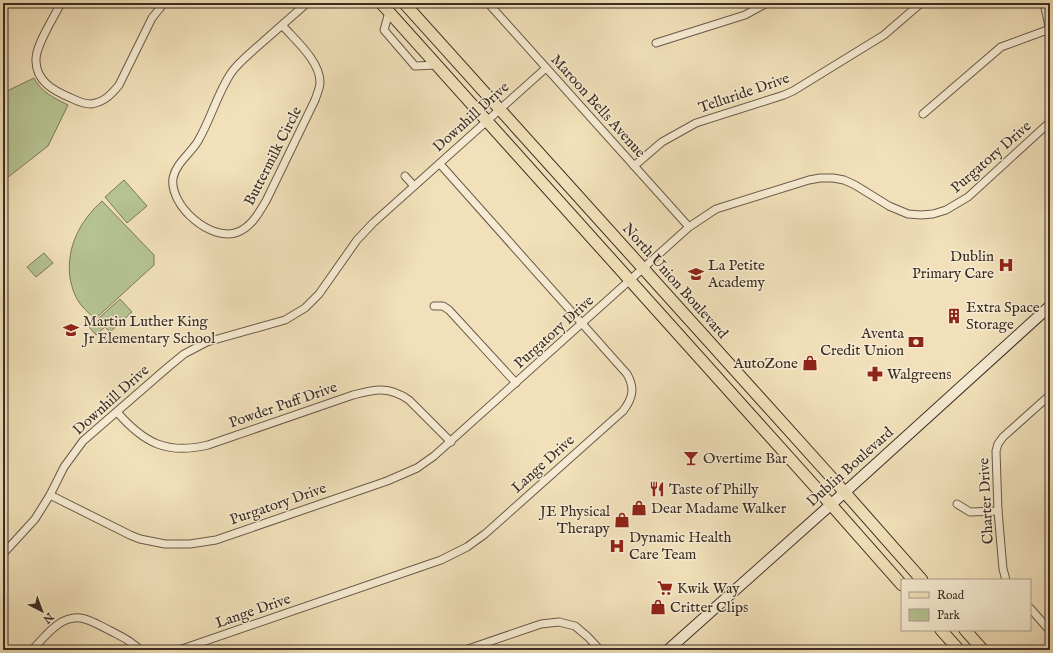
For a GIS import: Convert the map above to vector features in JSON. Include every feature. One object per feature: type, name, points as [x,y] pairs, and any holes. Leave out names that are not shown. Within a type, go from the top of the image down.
[{"type":"main road","points":[[381,3],[901,584]]},
{"type":"main road","name":"North Union Boulevard","points":[[404,3],[845,492],[921,579]]},
{"type":"main road","name":"Dublin Boulevard","points":[[668,650],[1050,306]]},
{"type":"main road","points":[[942,631],[959,650]]},
{"type":"main road","points":[[966,631],[983,650]]},
{"type":"street","points":[[61,3],[38,50],[36,59],[37,68],[45,83],[51,89],[76,100],[91,104],[106,98],[113,93],[152,18],[164,3]]},
{"type":"street","name":"Buttermilk Circle","points":[[282,25],[311,58],[316,67],[319,74],[320,83],[315,100],[260,212],[246,227],[238,232],[221,234],[213,232],[186,212],[180,205],[173,188],[175,173],[200,138],[226,80],[232,72],[237,66],[282,25],[307,3]]},
{"type":"street","name":"Maroon Bells Avenue","points":[[488,3],[689,227]]},
{"type":"street","points":[[656,43],[745,15],[767,3]]},
{"type":"street","name":"Telluride Drive","points":[[634,166],[662,142],[691,126],[793,91],[884,35],[921,3]]},
{"type":"street","points":[[923,114],[1001,47],[1050,28],[1045,3]]},
{"type":"street","points":[[389,12],[384,30],[416,66],[436,65]]},
{"type":"street","name":"Downhill Drive","points":[[3,554],[30,525],[50,495],[64,467],[78,448],[175,360],[207,342],[285,320],[305,308],[319,294],[365,231],[546,68]]},
{"type":"street","name":"Purgatory Drive","points":[[50,495],[130,535],[165,544],[190,544],[216,540],[387,481],[417,468],[451,442],[689,227],[716,209],[809,180],[833,178],[855,184],[889,206],[908,214],[921,215],[940,212],[957,205],[968,197],[1050,122]]},
{"type":"street","name":"Lange Drive","points":[[179,650],[458,553],[475,542],[623,410],[632,397],[633,389],[629,377],[583,323],[440,164]]},
{"type":"street","points":[[405,176],[414,186]]},
{"type":"street","points":[[434,306],[443,306],[449,310],[516,383]]},
{"type":"street","name":"Powder Puff Drive","points":[[117,412],[131,428],[148,440],[159,445],[181,449],[194,448],[208,445],[353,395],[377,389],[402,395],[410,400],[451,442]]},
{"type":"street","name":"Charter Drive","points":[[1006,579],[1003,569],[998,511],[996,459],[998,444],[1003,437],[1050,395]]},
{"type":"street","points":[[957,504],[970,512],[998,511]]},
{"type":"street","points":[[1031,609],[1050,631]]},
{"type":"street","points":[[32,650],[54,627],[62,622],[80,618],[88,620],[128,640],[140,650]]},
{"type":"street","points":[[465,650],[540,624],[559,622],[575,626],[600,650]]},
{"type":"green space","points":[[34,78],[44,91],[68,105],[48,146],[3,181],[3,93]]},
{"type":"green space","points":[[124,180],[147,206],[127,223],[105,197]]},
{"type":"green space","points":[[102,201],[154,255],[154,265],[95,319],[84,308],[76,296],[70,278],[69,267],[70,256],[76,235],[87,217]]},
{"type":"green space","points":[[44,253],[53,263],[36,277],[27,267]]},
{"type":"green space","points":[[120,299],[132,312],[110,332],[105,327],[96,335],[89,327]]},
{"type":"place","name":"Dublin Primary Care","points":[[1006,265]]},
{"type":"place","name":"La Petite Academy","points":[[696,274]]},
{"type":"place","name":"Extra Space Storage","points":[[954,316]]},
{"type":"place","name":"Martin Luther King Jr Elementary School","points":[[71,330]]},
{"type":"place","name":"Aventa Credit Union","points":[[916,342]]},
{"type":"place","name":"AutoZone","points":[[810,363]]},
{"type":"place","name":"Walgreens","points":[[875,374]]},
{"type":"place","name":"Overtime Bar","points":[[691,458]]},
{"type":"place","name":"Taste of Philly","points":[[657,489]]},
{"type":"place","name":"Dear Madame Walker","points":[[639,508]]},
{"type":"place","name":"JE Physical Therapy","points":[[622,520]]},
{"type":"place","name":"Dynamic Health Care Team","points":[[617,546]]},
{"type":"place","name":"Kwik Way","points":[[665,588]]},
{"type":"place","name":"Critter Clips","points":[[658,607]]}]
